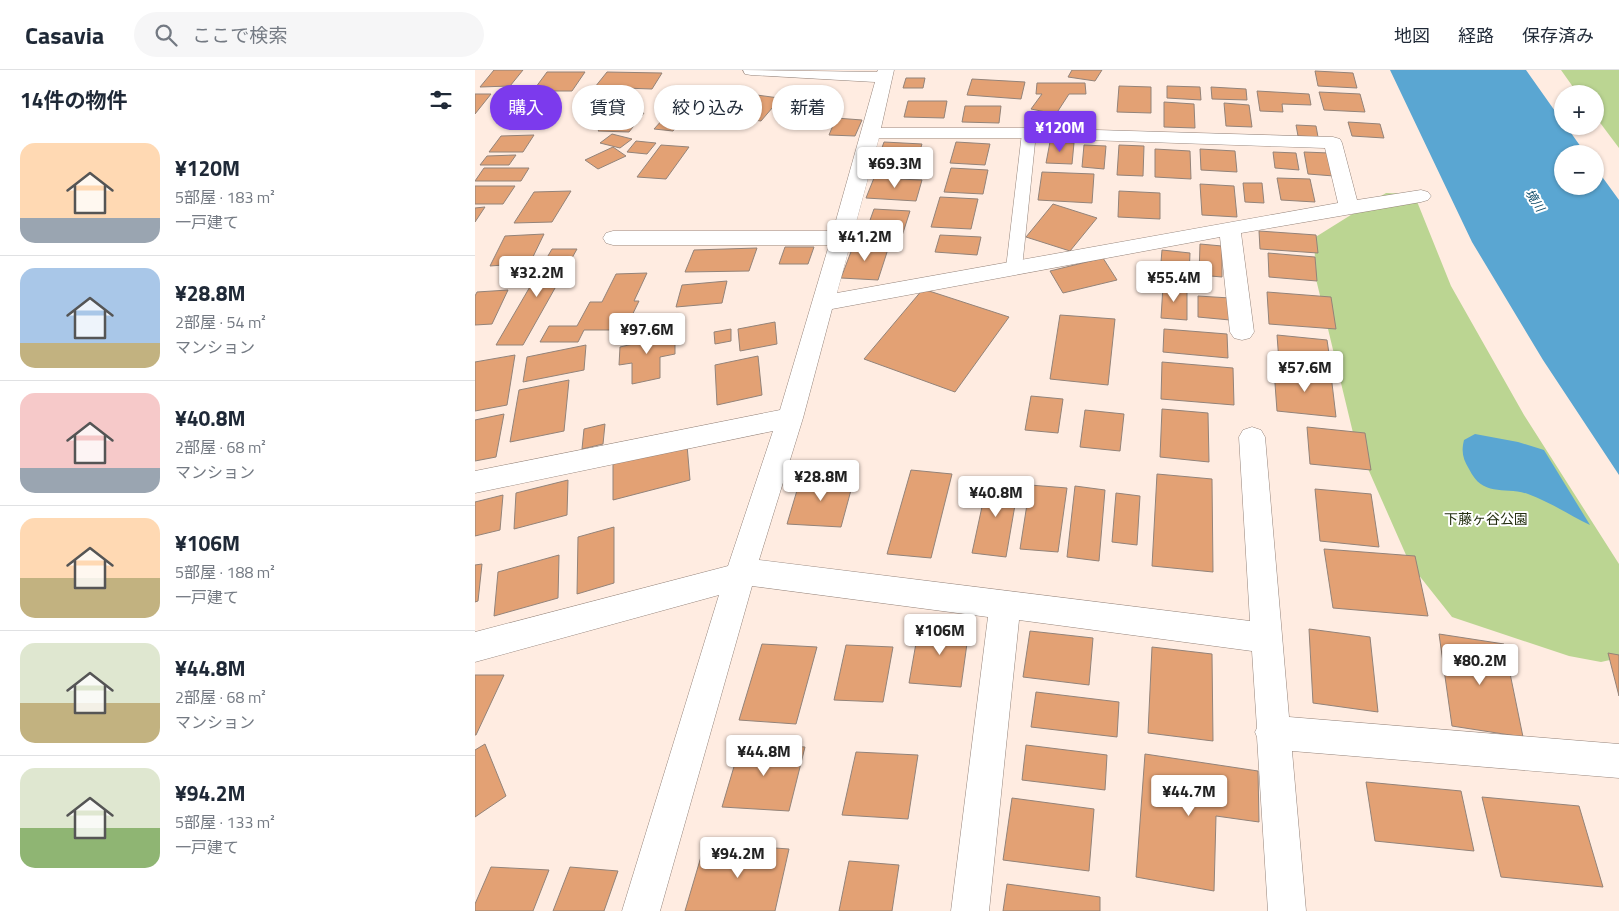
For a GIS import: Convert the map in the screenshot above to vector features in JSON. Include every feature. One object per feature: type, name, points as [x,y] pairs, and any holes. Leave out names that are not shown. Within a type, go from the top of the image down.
[{"type":"street","points":[[641,911],[740,573],[789,418],[871,133],[885,73],[751,70]]},
{"type":"street","points":[[871,133],[1029,133],[1333,143],[1349,207]]},
{"type":"street","points":[[822,303],[1349,207],[1421,196]]},
{"type":"street","points":[[1230,229],[1242,332]]},
{"type":"street","points":[[613,238],[840,238]]},
{"type":"street","points":[[475,482],[789,418]]},
{"type":"street","points":[[1252,437],[1272,732],[1287,911]]},
{"type":"street","points":[[475,647],[740,573],[1266,638]]},
{"type":"street","points":[[970,911],[1005,606]]},
{"type":"street","points":[[1272,732],[1619,762]]},
{"type":"lane","points":[[1014,268],[1029,133]]},
{"type":"green space","points":[[1561,70],[1619,70],[1619,148],[1604,128],[1604,85],[1572,85]]},
{"type":"green space","name":"下藤ヶ谷公園","points":[[1386,193],[1414,194],[1451,286],[1524,415],[1619,564],[1619,658],[1601,662],[1569,656],[1452,617],[1410,564],[1354,437],[1316,279],[1314,238]]},
{"type":"water","name":"境川","points":[[1390,70],[1526,70],[1554,110],[1554,135],[1572,135],[1580,145],[1554,145],[1554,195],[1604,195],[1604,179],[1619,200],[1619,475],[1543,360],[1472,242]]},
{"type":"water","points":[[1475,434],[1518,442],[1544,450],[1590,525],[1528,494],[1487,488],[1481,484],[1467,465],[1463,452],[1464,440]]},
{"type":"building","points":[[494,70],[523,70],[511,85],[480,87]]},
{"type":"building","points":[[1072,70],[1102,70],[1095,81],[1068,77]]},
{"type":"building","points":[[1315,71],[1353,73],[1357,88],[1318,86]]},
{"type":"building","points":[[547,72],[585,72],[576,85],[572,85],[572,91],[562,91],[562,85],[537,85]]},
{"type":"building","points":[[607,72],[662,73],[652,89],[644,89],[644,85],[597,85]]},
{"type":"building","points":[[906,78],[925,78],[923,88],[903,88]]},
{"type":"building","points":[[972,79],[1025,82],[1021,99],[967,95]]},
{"type":"building","points":[[1037,83],[1085,83],[1086,94],[1069,94],[1056,114],[1031,109],[1042,94],[1036,94]]},
{"type":"building","points":[[1119,86],[1151,87],[1151,113],[1117,112]]},
{"type":"building","points":[[1167,86],[1200,87],[1201,100],[1167,98]]},
{"type":"building","points":[[1211,87],[1246,89],[1247,100],[1212,99]]},
{"type":"building","points":[[1257,91],[1309,94],[1311,105],[1282,104],[1283,112],[1260,111]]},
{"type":"building","points":[[1319,92],[1360,94],[1365,112],[1324,110]]},
{"type":"building","points":[[475,94],[490,94],[490,95],[475,114]]},
{"type":"building","points":[[762,96],[772,97],[772,108],[762,120]]},
{"type":"building","points":[[908,101],[947,101],[944,118],[904,117]]},
{"type":"building","points":[[1164,102],[1194,104],[1195,128],[1164,127]]},
{"type":"building","points":[[1224,103],[1249,105],[1252,127],[1226,126]]},
{"type":"building","points":[[965,106],[1001,106],[999,123],[962,122]]},
{"type":"building","points":[[844,119],[862,120],[855,136],[829,135],[831,130],[844,130]]},
{"type":"building","points":[[1348,122],[1380,124],[1384,138],[1352,136]]},
{"type":"building","points":[[1296,125],[1316,126],[1318,137],[1298,136]]},
{"type":"building","points":[[599,130],[631,130],[629,132]]},
{"type":"building","points":[[612,134],[632,139],[620,148],[600,143]]},
{"type":"building","points":[[534,135],[523,152],[489,152],[501,136]]},
{"type":"building","points":[[636,141],[656,143],[647,154],[627,152]]},
{"type":"building","points":[[884,142],[922,144],[913,172],[874,170]]},
{"type":"building","points":[[956,142],[990,144],[985,165],[950,163]]},
{"type":"building","points":[[1050,142],[1074,143],[1072,164],[1046,163]]},
{"type":"building","points":[[661,145],[689,147],[666,179],[637,177]]},
{"type":"building","points":[[1084,145],[1106,146],[1104,169],[1082,167]]},
{"type":"building","points":[[1119,145],[1144,146],[1143,176],[1117,175]]},
{"type":"building","points":[[613,147],[626,156],[598,169],[585,160]]},
{"type":"building","points":[[1155,149],[1190,151],[1191,179],[1155,177]]},
{"type":"building","points":[[1200,149],[1235,151],[1237,172],[1201,170]]},
{"type":"building","points":[[1273,152],[1296,153],[1299,170],[1275,168]]},
{"type":"building","points":[[1304,152],[1329,153],[1334,176],[1308,174]]},
{"type":"building","points":[[516,155],[509,165],[480,165],[487,156]]},
{"type":"building","points":[[484,168],[529,168],[521,181],[475,181]]},
{"type":"building","points":[[951,168],[988,170],[983,194],[944,192]]},
{"type":"building","points":[[1042,172],[1094,174],[1092,203],[1038,200]]},
{"type":"building","points":[[874,178],[922,180],[916,201],[866,198]]},
{"type":"building","points":[[1277,178],[1310,179],[1315,202],[1281,200]]},
{"type":"building","points":[[1243,183],[1262,183],[1264,203],[1245,202]]},
{"type":"building","points":[[1200,184],[1234,186],[1237,217],[1202,215]]},
{"type":"building","points":[[475,186],[515,186],[503,204],[475,204]]},
{"type":"building","points":[[571,191],[552,222],[514,223],[534,192]]},
{"type":"building","points":[[1119,191],[1160,193],[1160,219],[1118,217]]},
{"type":"building","points":[[940,197],[978,199],[971,229],[931,227]]},
{"type":"building","points":[[1053,204],[1097,218],[1070,251],[1026,237]]},
{"type":"building","points":[[485,207],[475,222],[475,208]]},
{"type":"building","points":[[874,209],[910,211],[901,239],[864,237]]},
{"type":"building","points":[[1259,231],[1316,235],[1318,253],[1260,249]]},
{"type":"building","points":[[544,234],[530,263],[490,266],[505,236]]},
{"type":"building","points":[[940,235],[981,237],[977,255],[935,252]]},
{"type":"building","points":[[854,244],[889,246],[878,280],[841,278]]},
{"type":"building","points":[[1200,244],[1222,246],[1222,277],[1199,275]]},
{"type":"building","points":[[785,247],[814,247],[808,264],[779,264]]},
{"type":"building","points":[[757,248],[749,271],[685,272],[694,250]]},
{"type":"building","points":[[552,249],[577,249],[523,345],[496,345]]},
{"type":"building","points":[[1162,250],[1190,253],[1189,277],[1160,274]]},
{"type":"building","points":[[1268,253],[1315,257],[1317,281],[1269,277]]},
{"type":"building","points":[[1103,258],[1117,280],[1063,293],[1050,271]]},
{"type":"building","points":[[647,273],[634,301],[639,301],[625,330],[584,330],[578,342],[540,342],[549,326],[577,326],[590,302],[602,302],[616,274]]},
{"type":"building","points":[[727,281],[722,303],[676,307],[682,285]]},
{"type":"building","points":[[1163,286],[1187,288],[1187,320],[1161,318]]},
{"type":"building","points":[[923,289],[1009,317],[955,392],[864,359]]},
{"type":"building","points":[[508,290],[492,324],[475,325],[475,296],[477,292]]},
{"type":"building","points":[[1267,292],[1331,297],[1336,329],[1269,324]]},
{"type":"building","points":[[1198,296],[1230,298],[1230,320],[1198,317]]},
{"type":"building","points":[[1060,315],[1115,319],[1108,385],[1050,379]]},
{"type":"building","points":[[775,322],[777,344],[740,351],[738,329]]},
{"type":"building","points":[[661,329],[660,339],[675,336],[675,354],[660,357],[660,378],[632,384],[632,363],[619,365],[620,347],[633,344],[634,334]]},
{"type":"building","points":[[731,329],[731,341],[715,344],[714,332]]},
{"type":"building","points":[[1164,329],[1227,334],[1228,358],[1163,352]]},
{"type":"building","points":[[1277,335],[1327,340],[1331,367],[1279,362]]},
{"type":"building","points":[[586,345],[584,370],[523,382],[527,357]]},
{"type":"building","points":[[515,355],[507,405],[475,411],[475,362]]},
{"type":"building","points":[[758,356],[762,395],[717,405],[715,365]]},
{"type":"building","points":[[1162,362],[1233,368],[1234,405],[1161,399]]},
{"type":"building","points":[[1274,370],[1331,375],[1336,417],[1277,411]]},
{"type":"building","points":[[569,380],[564,431],[510,442],[519,390]]},
{"type":"building","points":[[1031,396],[1063,399],[1058,433],[1025,430]]},
{"type":"building","points":[[1162,409],[1208,413],[1209,462],[1160,457]]},
{"type":"building","points":[[1085,410],[1124,414],[1120,451],[1080,447]]},
{"type":"building","points":[[504,414],[496,457],[475,461],[475,420]]},
{"type":"building","points":[[605,424],[603,444],[582,449],[584,429]]},
{"type":"building","points":[[1307,427],[1365,433],[1371,470],[1310,464]]},
{"type":"building","points":[[687,445],[690,480],[613,500],[613,464]]},
{"type":"building","points":[[911,470],[952,474],[931,558],[887,554]]},
{"type":"building","points":[[1157,474],[1212,479],[1213,572],[1152,566]]},
{"type":"building","points":[[801,477],[854,479],[841,527],[787,524]]},
{"type":"building","points":[[988,479],[1019,482],[1006,557],[972,553]]},
{"type":"building","points":[[568,480],[567,515],[514,529],[516,493]]},
{"type":"building","points":[[1030,485],[1067,488],[1058,552],[1020,549]]},
{"type":"building","points":[[1075,486],[1105,490],[1099,561],[1067,557]]},
{"type":"building","points":[[1315,489],[1371,494],[1379,547],[1320,541]]},
{"type":"building","points":[[1116,493],[1140,496],[1137,545],[1112,542]]},
{"type":"building","points":[[503,495],[500,530],[475,536],[475,502]]},
{"type":"building","points":[[614,527],[614,583],[577,594],[578,537]]},
{"type":"building","points":[[1324,549],[1415,556],[1428,616],[1333,608]]},
{"type":"building","points":[[559,555],[558,598],[494,616],[498,572]]},
{"type":"building","points":[[482,564],[478,601],[475,602],[475,565]]},
{"type":"building","points":[[919,626],[969,629],[961,687],[909,683]]},
{"type":"building","points":[[1309,629],[1370,637],[1378,712],[1313,703]]},
{"type":"building","points":[[1030,631],[1093,638],[1089,685],[1023,677]]},
{"type":"building","points":[[1439,634],[1504,644],[1523,737],[1452,726]]},
{"type":"building","points":[[762,644],[817,647],[796,724],[739,720]]},
{"type":"building","points":[[846,645],[893,647],[883,702],[834,700]]},
{"type":"building","points":[[1152,647],[1212,654],[1213,741],[1148,733]]},
{"type":"building","points":[[1608,653],[1619,655],[1619,696]]},
{"type":"building","points":[[475,675],[504,675],[476,735],[475,735]]},
{"type":"building","points":[[1036,692],[1119,702],[1117,737],[1031,727]]},
{"type":"building","points":[[741,743],[805,747],[789,811],[722,807]]},
{"type":"building","points":[[485,744],[506,796],[475,817],[475,750]]},
{"type":"building","points":[[1026,745],[1107,755],[1105,790],[1022,780]]},
{"type":"building","points":[[856,752],[918,755],[908,819],[842,815]]},
{"type":"building","points":[[1145,754],[1258,771],[1259,822],[1216,816],[1214,891],[1136,877]]},
{"type":"building","points":[[1366,782],[1461,791],[1474,851],[1375,841]]},
{"type":"building","points":[[1482,797],[1579,806],[1603,887],[1501,877]]},
{"type":"building","points":[[1012,798],[1094,809],[1089,871],[1003,860]]},
{"type":"building","points":[[705,843],[789,849],[775,911],[685,911]]},
{"type":"building","points":[[849,861],[899,865],[892,911],[839,911]]},
{"type":"building","points":[[491,867],[549,870],[533,911],[475,911],[475,904]]},
{"type":"building","points":[[570,867],[618,871],[604,911],[553,911]]},
{"type":"building","points":[[1007,884],[1100,897],[1100,911],[1003,911]]}]
